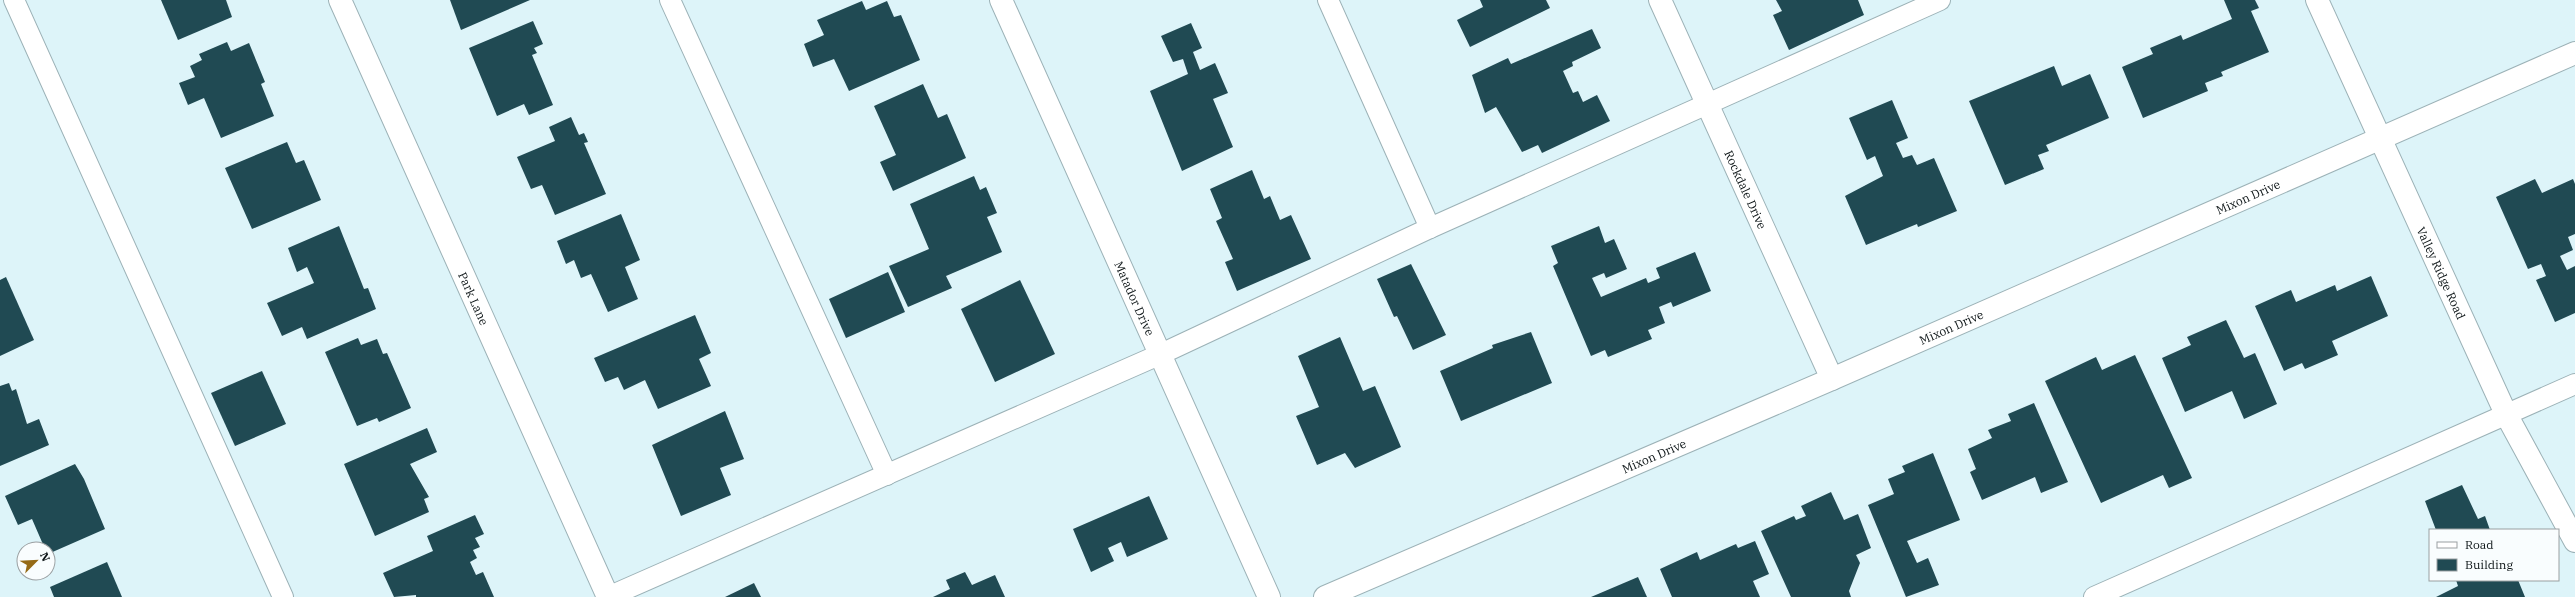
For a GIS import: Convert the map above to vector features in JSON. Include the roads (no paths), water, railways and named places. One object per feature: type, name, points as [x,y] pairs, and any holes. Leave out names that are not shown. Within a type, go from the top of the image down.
[{"type":"street","name":"Park Lane","points":[[340,0],[608,597]]},
{"type":"street","name":"Matador Drive","points":[[1001,0],[1269,597]]},
{"type":"street","name":"Rockdale Drive","points":[[1660,0],[1832,379]]},
{"type":"street","name":"Valley Ridge Road","points":[[2317,0],[2506,414],[2575,541]]},
{"type":"street","name":"Mixon Drive","points":[[1325,597],[1832,379],[2575,53]]},
{"type":"lane","points":[[14,0],[283,597]]},
{"type":"lane","points":[[670,0],[887,475]]},
{"type":"lane","points":[[1328,0],[1430,228]]},
{"type":"lane","points":[[608,597],[1161,354],[1430,228],[1940,0]]},
{"type":"lane","points":[[2094,597],[2575,384]]}]
